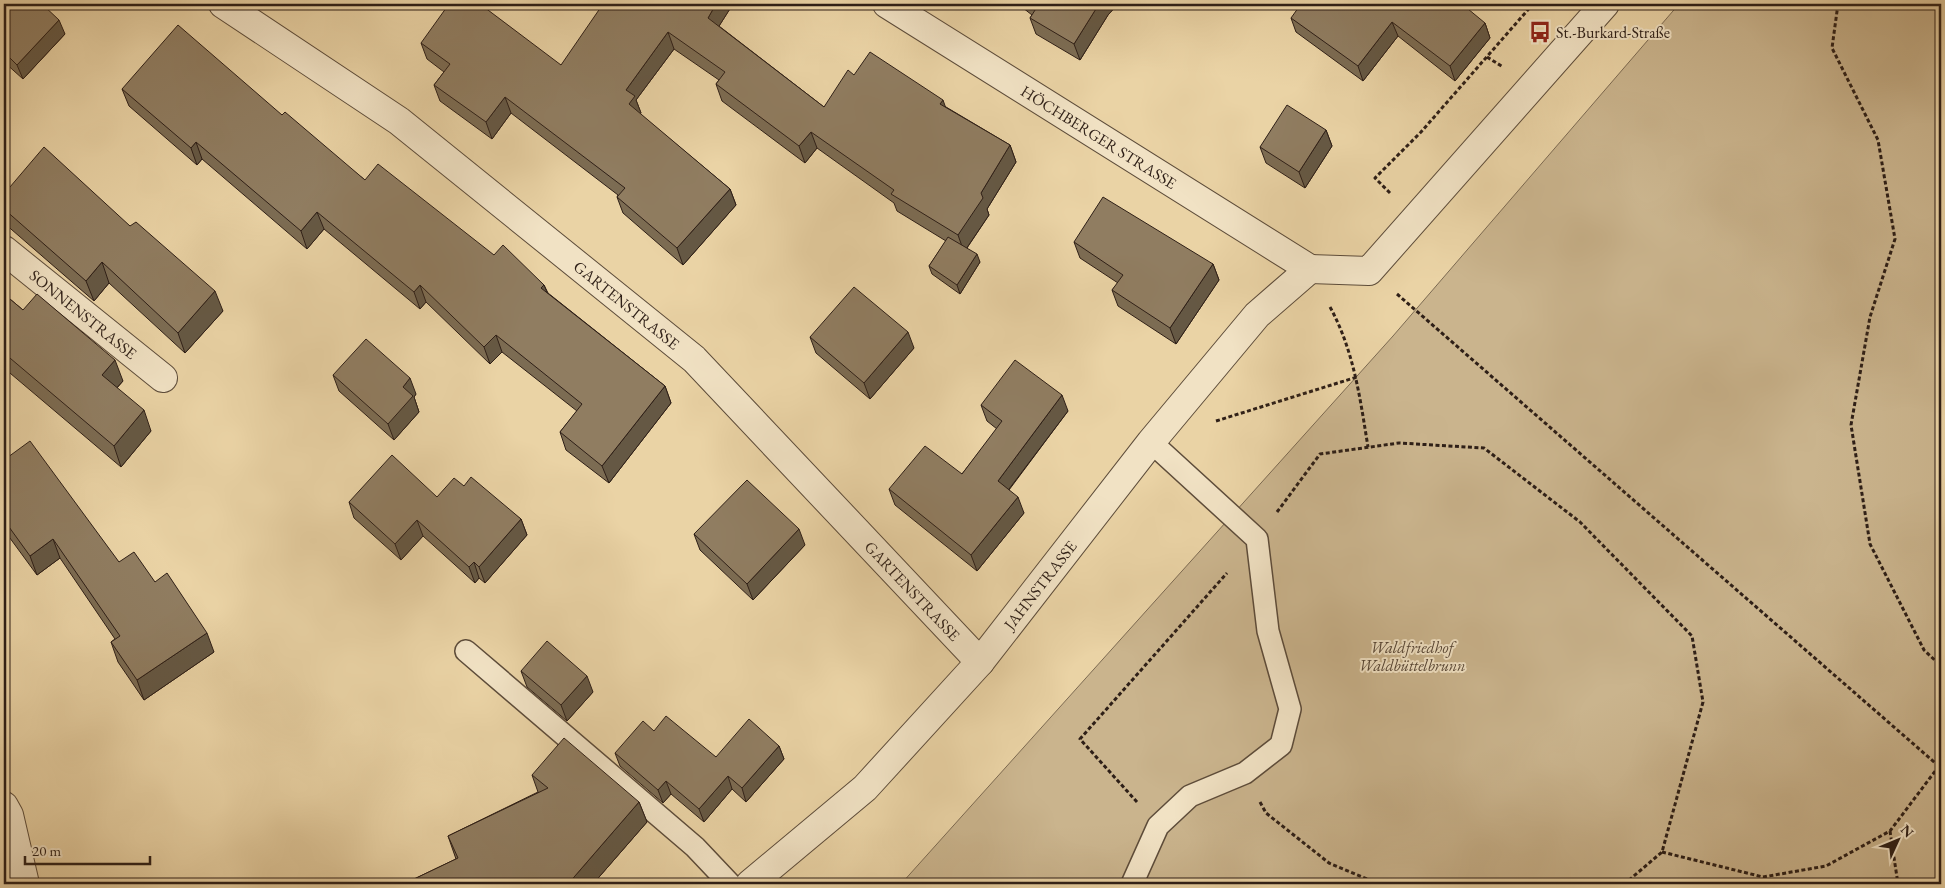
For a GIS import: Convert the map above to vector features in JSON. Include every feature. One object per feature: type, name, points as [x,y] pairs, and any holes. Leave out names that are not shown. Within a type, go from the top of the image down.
[{"type":"street","name":"GARTENSTRASSE","points":[[223,4],[399,121],[694,359],[980,662]]},
{"type":"street","name":"HÖCHBERGER STRASSE","points":[[886,4],[922,12],[1310,269]]},
{"type":"street","points":[[1310,269],[1369,270],[1605,4]]},
{"type":"street","name":"SONNENSTRASSE","points":[[4,250],[163,378]]},
{"type":"street","name":"JAHNSTRASSE","points":[[750,884],[865,788],[980,662],[1151,442],[1257,315],[1310,269]]},
{"type":"street","points":[[4,806],[9,815],[25,884]]},
{"type":"lane","points":[[1132,884],[1158,826],[1190,796],[1245,773],[1281,745],[1290,709],[1268,631],[1257,539],[1151,442]]},
{"type":"lane","points":[[466,651],[695,847],[730,884]]},
{"type":"path","points":[[1416,217],[1375,178],[1421,132],[1533,4]]},
{"type":"path","points":[[1838,4],[1832,48],[1878,140],[1895,238],[1870,317],[1851,425],[1870,544],[1924,650],[1941,666]]},
{"type":"path","points":[[1369,270],[1940,767],[1890,831],[1826,866],[1763,877],[1662,852]]},
{"type":"path","points":[[1344,332],[1357,376],[1368,447]]},
{"type":"path","points":[[1207,424],[1357,376]]},
{"type":"path","points":[[1158,826],[1080,739],[1257,539],[1320,454],[1399,443],[1484,448],[1580,522],[1692,636],[1703,702],[1662,852],[1628,881],[1609,884]]},
{"type":"path","points":[[1245,773],[1266,813],[1329,863],[1379,884]]},
{"type":"path","points":[[1890,831],[1898,884]]},
{"type":"green space","name":"Waldfriedhof Waldbüttelbrunn","points":[[1679,4],[1941,4],[1941,884],[901,884],[1393,336]]},
{"type":"building","points":[[4,4],[42,4],[59,20],[17,65],[4,52]]},
{"type":"building","points":[[449,4],[480,4],[561,65],[603,4],[624,4],[627,6],[628,4],[716,4],[708,18],[824,107],[848,70],[854,75],[870,52],[943,100],[940,104],[1010,145],[981,193],[983,198],[958,235],[891,194],[894,190],[811,132],[799,146],[716,84],[725,72],[668,32],[626,90],[635,96],[629,104],[730,189],[677,248],[617,197],[625,188],[505,97],[486,122],[434,85],[450,64],[421,43]]},
{"type":"building","points":[[1033,4],[1099,4],[1074,44],[1030,18],[1037,7]]},
{"type":"building","points":[[1301,4],[1462,4],[1485,23],[1450,66],[1392,22],[1358,66],[1291,18]]},
{"type":"building","points":[[178,25],[282,115],[285,112],[365,180],[378,164],[494,255],[503,245],[544,285],[541,288],[665,386],[602,466],[560,432],[582,404],[496,335],[484,347],[420,285],[414,292],[317,212],[301,231],[196,142],[191,148],[122,89]]},
{"type":"building","points":[[1287,105],[1326,130],[1299,172],[1260,147]]},
{"type":"building","points":[[44,147],[130,226],[136,222],[215,291],[178,333],[102,262],[86,281],[4,209],[4,194]]},
{"type":"building","points":[[1103,197],[1213,264],[1170,328],[1112,290],[1123,275],[1074,242]]},
{"type":"building","points":[[948,237],[977,254],[957,285],[929,266]]},
{"type":"building","points":[[854,287],[908,332],[864,383],[810,337]]},
{"type":"building","points":[[4,294],[23,310],[37,294],[115,360],[102,375],[144,410],[114,446],[4,353]]},
{"type":"building","points":[[366,339],[410,378],[403,387],[413,396],[388,424],[333,375]]},
{"type":"building","points":[[1015,360],[1062,395],[998,481],[1018,497],[971,555],[889,489],[925,446],[962,474],[1002,421],[981,405]]},
{"type":"building","points":[[30,441],[119,562],[134,552],[155,582],[167,573],[207,633],[137,680],[111,642],[120,636],[53,539],[30,556],[4,520],[4,460]]},
{"type":"building","points":[[392,455],[437,497],[454,478],[464,486],[471,477],[521,519],[479,567],[474,562],[469,567],[417,520],[395,544],[349,502]]},
{"type":"building","points":[[747,480],[799,529],[747,584],[694,534]]},
{"type":"building","points":[[547,641],[587,676],[561,705],[521,671]]},
{"type":"building","points":[[666,716],[716,757],[749,719],[779,746],[742,788],[728,776],[699,809],[666,781],[658,790],[615,753],[643,721],[654,731]]},
{"type":"building","points":[[564,738],[639,802],[568,884],[414,884],[412,880],[458,858],[448,836],[548,788],[532,775]]},
{"type":"place","name":"St.-Burkard-Straße","points":[[1540,32]]}]
